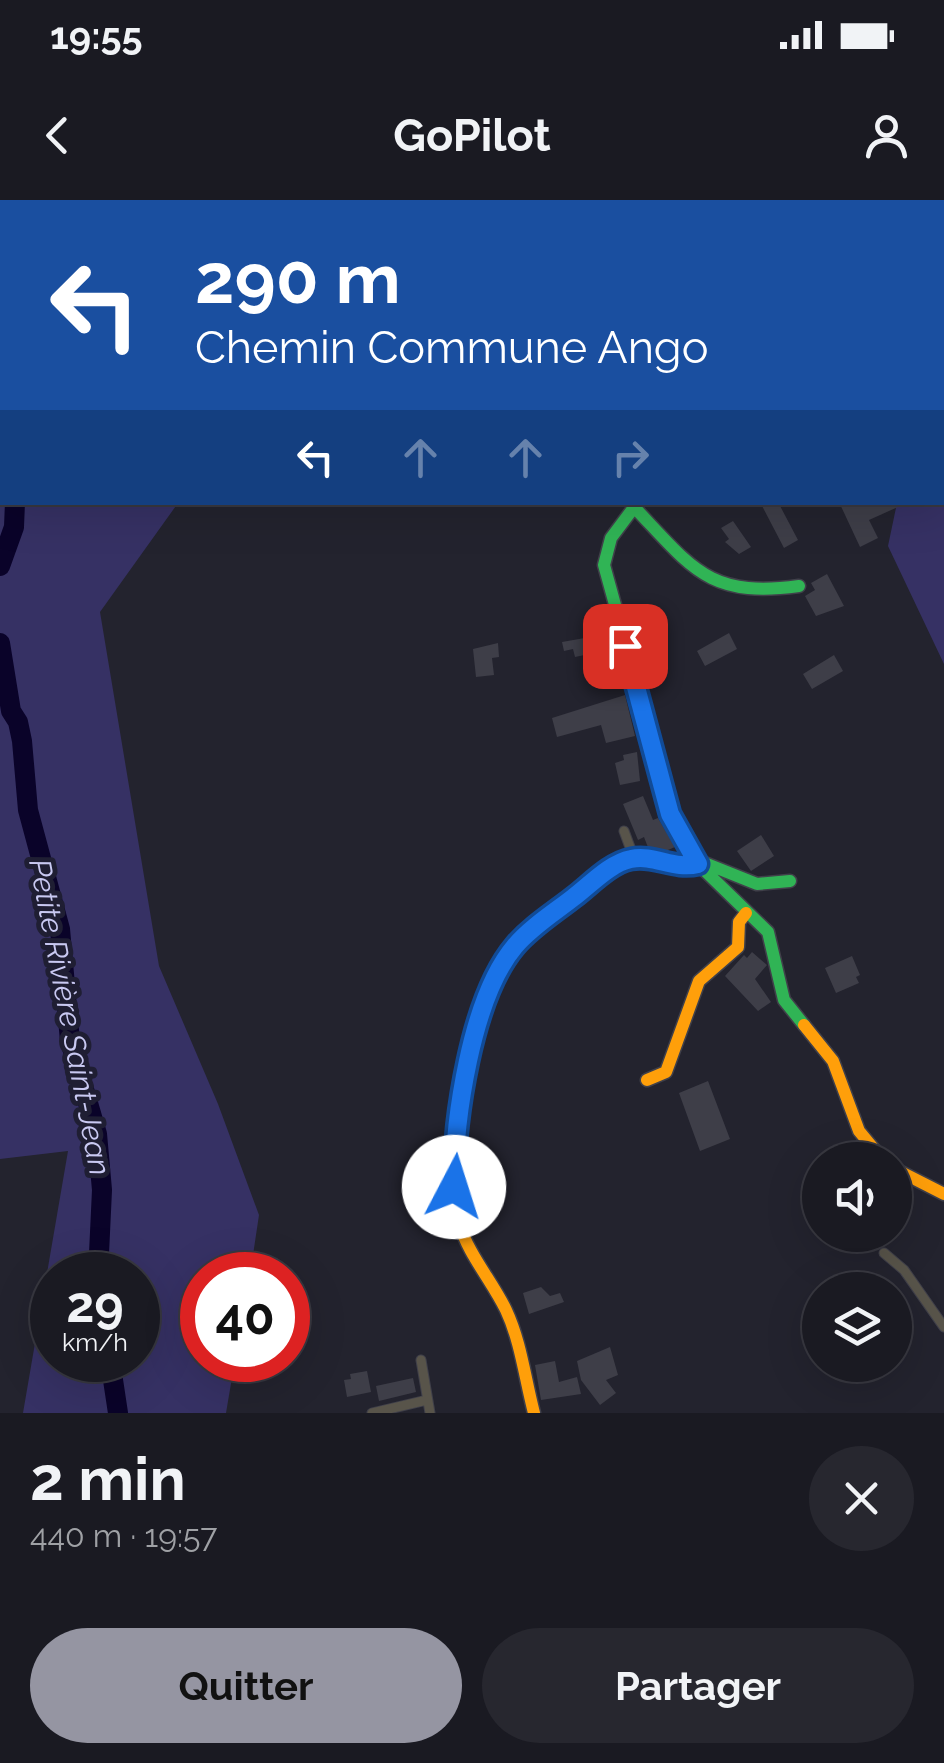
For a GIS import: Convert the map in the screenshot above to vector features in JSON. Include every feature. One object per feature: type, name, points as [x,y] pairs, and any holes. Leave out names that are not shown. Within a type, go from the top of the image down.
[{"type":"street","points":[[799,586],[754,592],[716,584],[637,505],[607,542],[606,578],[670,814],[698,864],[772,938],[784,1000],[832,1061],[859,1132],[868,1142]]},
{"type":"street","points":[[624,831],[634,858]]},
{"type":"street","points":[[534,1413],[511,1321],[468,1244],[456,1207],[454,1167],[468,1071],[477,1027],[493,984],[516,945],[614,867],[634,858],[679,867],[705,862],[757,884],[790,881]]},
{"type":"street","points":[[647,1080],[670,1075],[699,981],[738,947],[738,922],[746,913]]},
{"type":"street","points":[[912,1178],[944,1194]]},
{"type":"street","points":[[884,1253],[904,1270],[944,1327]]},
{"type":"street","points":[[421,1360],[430,1413]]},
{"type":"street","points":[[372,1413],[427,1400]]},
{"type":"shaded area","points":[[0,505],[177,505],[100,612],[159,966],[218,1104],[259,1215],[253,1252],[180,1252],[180,1382],[231,1382],[226,1413],[23,1413],[30,1372],[30,1382],[160,1382],[160,1252],[51,1252],[68,1151],[0,1159]]},
{"type":"shaded area","points":[[897,505],[944,505],[944,664],[888,546]]},
{"type":"building","points":[[762,505],[780,505],[798,540],[784,548]]},
{"type":"building","points":[[840,505],[902,505],[869,520],[878,538],[860,547]]},
{"type":"building","points":[[733,521],[751,547],[739,554],[725,542],[729,539],[721,528]]},
{"type":"building","points":[[827,574],[844,606],[816,616],[805,596],[815,590],[811,583]]},
{"type":"building","points":[[729,633],[737,649],[705,666],[697,651]]},
{"type":"building","points":[[596,636],[599,652],[575,657],[573,649],[564,651],[562,642]]},
{"type":"building","points":[[498,643],[499,657],[492,658],[494,675],[476,677],[473,649]]},
{"type":"building","points":[[834,655],[843,671],[812,689],[803,674]]},
{"type":"building","points":[[625,695],[635,736],[606,743],[601,725],[557,737],[552,718]]},
{"type":"building","points":[[637,752],[640,781],[620,785],[615,763],[624,760],[623,755]]},
{"type":"building","points":[[643,796],[653,820],[658,818],[675,847],[661,853],[649,850],[644,837],[638,840],[623,804]]},
{"type":"building","points":[[761,835],[774,856],[751,871],[737,851]]},
{"type":"building","points":[[752,952],[767,965],[755,979],[771,1002],[758,1011],[725,976],[744,955],[747,958]]},
{"type":"building","points":[[852,956],[859,983],[836,993],[825,968]]},
{"type":"building","points":[[708,1081],[730,1139],[700,1151],[679,1093]]},
{"type":"building","points":[[541,1287],[550,1296],[560,1293],[564,1302],[529,1314],[523,1293]]},
{"type":"building","points":[[610,1347],[618,1375],[606,1380],[616,1393],[600,1405],[581,1380],[577,1361]]},
{"type":"building","points":[[555,1361],[559,1382],[577,1377],[581,1394],[541,1400],[535,1365]]},
{"type":"building","points":[[367,1371],[371,1392],[347,1397],[344,1380],[351,1379],[350,1374]]},
{"type":"building","points":[[413,1378],[416,1392],[379,1401],[376,1386]]},
{"type":"waterway","name":"Petite Rivière Saint-Jean","points":[[0,566],[14,527],[15,505]]},
{"type":"waterway","name":"Petite Rivière Saint-Jean","points":[[0,643],[11,711],[22,741],[28,810],[60,929],[70,1041],[97,1134],[102,1190],[99,1252]]},
{"type":"waterway","name":"Petite Rivière Saint-Jean","points":[[113,1382],[118,1413]]},
{"type":"traffic: fast","points":[[636,505],[611,538],[604,565],[678,832],[698,864],[768,932],[784,1000],[804,1025]]},
{"type":"traffic: fast","points":[[635,508],[689,563],[723,583],[768,589],[799,586]]},
{"type":"traffic: fast","points":[[517,945],[574,895],[614,867],[637,858],[679,867],[702,862],[757,884],[790,881]]},
{"type":"traffic: slow","points":[[647,1080],[666,1072],[699,981],[738,947],[739,922],[746,913]]},
{"type":"traffic: slow","points":[[517,945],[486,1002],[463,1078],[456,1118],[454,1193],[463,1234],[511,1322],[534,1413]]},
{"type":"traffic: slow","points":[[804,1025],[833,1061],[859,1131],[868,1142]]},
{"type":"traffic: slow","points":[[912,1178],[944,1194]]},
{"type":"route","points":[[454,1187],[461,1116],[477,1027],[499,970],[516,945],[626,860],[637,858],[679,867],[698,864],[670,814],[625,646]]}]
